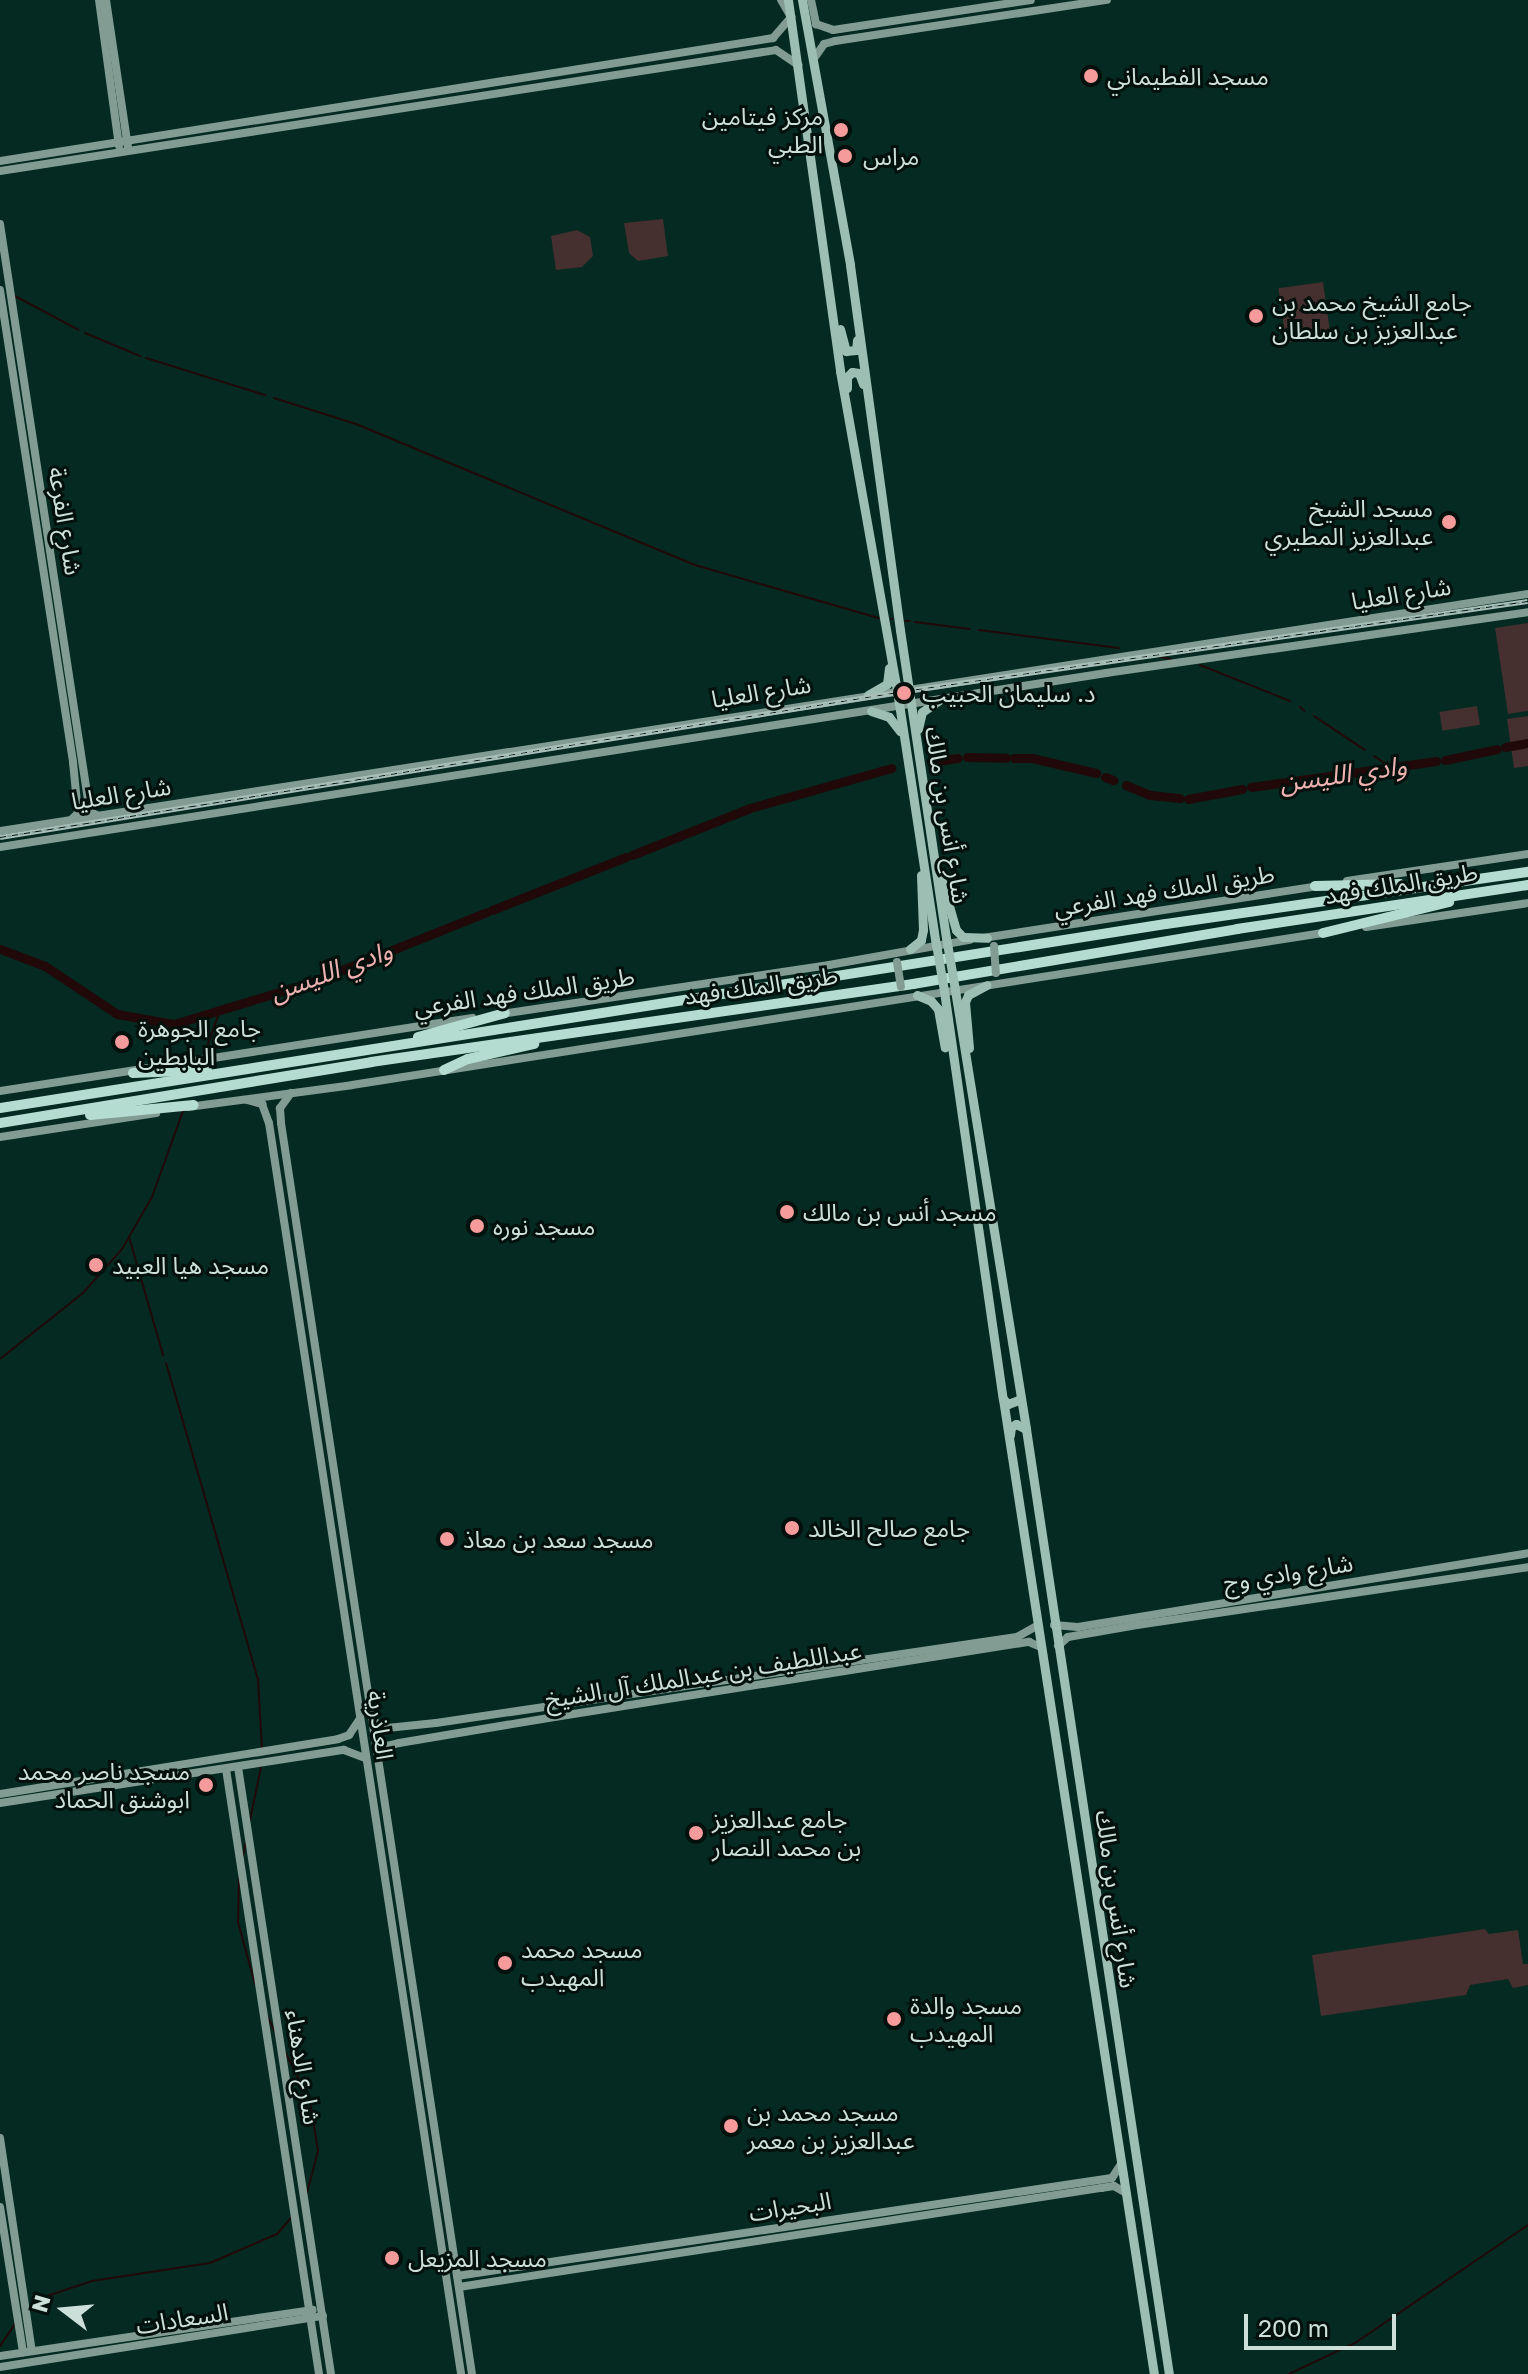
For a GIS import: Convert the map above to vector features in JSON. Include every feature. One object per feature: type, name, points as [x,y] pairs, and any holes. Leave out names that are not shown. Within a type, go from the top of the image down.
[{"type":"highway","name":"طريق الملك فهد","points":[[0,1108],[1446,882],[1528,872]]},
{"type":"highway","points":[[1315,886],[1446,882]]},
{"type":"highway","name":"طريق الملك فهد","points":[[0,1123],[559,1034],[913,984],[1528,885]]},
{"type":"highway","points":[[1323,933],[1478,892]]},
{"type":"highway","points":[[367,1051],[505,1013]]},
{"type":"highway","points":[[444,1070],[468,1059],[552,1040],[559,1034]]},
{"type":"highway","points":[[133,1073],[253,1068]]},
{"type":"highway","points":[[20,1120],[194,1105]]},
{"type":"main road","points":[[788,0],[854,450],[889,661],[897,691],[922,864],[942,944]]},
{"type":"main road","name":"شارع أنس بن مالك","points":[[807,0],[876,441],[935,862],[949,990],[968,1075],[1026,1429],[1169,2374]]},
{"type":"main road","points":[[825,263],[844,349],[853,352],[857,339],[850,265]]},
{"type":"main road","points":[[854,450],[847,380],[852,372],[861,376],[876,441]]},
{"type":"main road","points":[[868,695],[887,684],[889,661]]},
{"type":"main road","points":[[916,740],[922,712],[939,700]]},
{"type":"main road","points":[[871,711],[889,717],[903,737]]},
{"type":"main road","points":[[935,862],[956,930],[963,937],[990,942]]},
{"type":"main road","points":[[910,949],[921,940],[923,930],[919,889],[922,864]]},
{"type":"main road","points":[[968,1075],[965,1002],[968,995],[987,985]]},
{"type":"main road","name":"شارع أنس بن مالك","points":[[949,990],[954,1077],[1154,2374]]},
{"type":"main road","points":[[917,995],[931,1001],[938,1009],[954,1077]]},
{"type":"main road","points":[[1003,1399],[1008,1404],[1021,1399]]},
{"type":"main road","points":[[1009,1438],[1011,1427],[1016,1424],[1026,1429]]},
{"type":"main road","points":[[1080,1895],[1088,1899],[1096,1892]]},
{"type":"main road","points":[[1087,1939],[1094,1931],[1103,1936]]},
{"type":"street","points":[[99,0],[124,147]]},
{"type":"street","points":[[106,0],[121,127]]},
{"type":"street","points":[[3,170],[773,38],[791,17],[781,0]]},
{"type":"street","points":[[807,0],[816,24],[833,30],[1031,0]]},
{"type":"street","points":[[815,57],[824,44],[835,41],[1107,0]]},
{"type":"street","points":[[2,161],[124,147],[576,82],[776,50],[781,44],[773,38]]},
{"type":"street","points":[[776,50],[798,65]]},
{"type":"street","points":[[575,70],[571,78],[576,82]]},
{"type":"street","points":[[560,73],[563,77],[561,84]]},
{"type":"street","name":"شارع الفرعة","points":[[0,224],[88,800],[91,812],[101,817]]},
{"type":"street","name":"شارع الفرعة","points":[[0,290],[77,801],[78,813],[71,821]]},
{"type":"street","name":"شارع العليا","points":[[0,831],[1528,594]]},
{"type":"street","name":"شارع العليا","points":[[0,847],[911,704],[1528,612]]},
{"type":"street","points":[[77,801],[88,800]]},
{"type":"street","name":"طريق الملك فهد الفرعي","points":[[0,1091],[133,1073],[168,1064],[942,944],[990,942],[1006,935],[1528,854]]},
{"type":"street","points":[[0,1137],[1528,903]]},
{"type":"street","points":[[990,942],[996,973],[1001,980],[1014,981]]},
{"type":"street","points":[[889,954],[897,962],[901,987],[894,999]]},
{"type":"street","name":"العاذرية","points":[[291,1093],[280,1108],[281,1123],[472,2374]]},
{"type":"street","points":[[243,1098],[262,1104],[269,1123]]},
{"type":"street","points":[[269,1123],[273,1116],[281,1123]]},
{"type":"street","name":"العاذرية","points":[[269,1123],[461,2374]]},
{"type":"street","points":[[306,1364],[317,1361]]},
{"type":"street","name":"شارع وادي وج","points":[[1058,1646],[1078,1631],[1528,1553]]},
{"type":"street","name":"شارع وادي وج","points":[[1054,1625],[1078,1631],[1528,1567]]},
{"type":"street","points":[[346,1625],[357,1625]]},
{"type":"street","name":"عبداللطيف بن عبدالملك آل الشيخ","points":[[1014,1641],[1037,1626]]},
{"type":"street","name":"عبداللطيف بن عبدالملك آل الشيخ","points":[[378,1760],[387,1746],[399,1743],[1014,1641],[1041,1647]]},
{"type":"street","name":"عبداللطيف بن عبدالملك آل الشيخ","points":[[372,1721],[378,1726],[397,1728],[944,1652]]},
{"type":"street","points":[[566,1704],[567,1715]]},
{"type":"street","points":[[0,1794],[344,1737],[359,1720]]},
{"type":"street","points":[[397,1728],[391,1735],[399,1743]]},
{"type":"street","points":[[344,1737],[348,1744],[344,1750]]},
{"type":"street","points":[[227,1779],[232,1771],[267,1762],[344,1750],[365,1758]]},
{"type":"street","points":[[265,1751],[267,1762]]},
{"type":"street","points":[[0,1803],[226,1769],[239,1771]]},
{"type":"street","name":"شارع الدهناء","points":[[226,1769],[319,2374]]},
{"type":"street","points":[[139,1770],[140,1782]]},
{"type":"street","name":"شارع الدهناء","points":[[239,1771],[331,2374]]},
{"type":"street","points":[[379,1844],[390,1842]]},
{"type":"street","points":[[267,2033],[278,2031]]},
{"type":"street","points":[[409,2035],[420,2034]]},
{"type":"street","points":[[0,2138],[29,2348]]},
{"type":"street","name":"البحيرات","points":[[1101,2184],[1112,2178],[1122,2164]]},
{"type":"street","name":"البحيرات","points":[[459,2287],[722,2242],[1101,2184],[1114,2186],[1126,2193]]},
{"type":"street","points":[[0,2207],[21,2342],[29,2348]]},
{"type":"street","name":"البحيرات","points":[[457,2276],[722,2242]]},
{"type":"street","name":"السعادات","points":[[0,2367],[322,2312]]},
{"type":"street","name":"السعادات","points":[[0,2356],[29,2348],[309,2314]]},
{"type":"shaded area","points":[[663,219],[668,256],[638,261],[629,253],[624,223]]},
{"type":"shaded area","points":[[577,230],[590,237],[593,256],[582,267],[556,270],[551,236]]},
{"type":"shaded area","points":[[1323,282],[1331,336],[1286,343],[1278,288]]},
{"type":"shaded area","points":[[1528,623],[1528,711],[1508,714],[1495,628]]},
{"type":"shaded area","points":[[1477,706],[1480,725],[1442,731],[1439,712]]},
{"type":"shaded area","points":[[1528,716],[1528,766],[1514,768],[1507,719]]},
{"type":"shaded area","points":[[1485,1929],[1489,1934],[1518,1930],[1523,1964],[1528,1964],[1528,1985],[1513,1988],[1508,1979],[1470,1985],[1466,1995],[1321,2016],[1312,1955]]},
{"type":"waterway","points":[[15,296],[79,330]]},
{"type":"waterway","points":[[85,333],[140,356]]},
{"type":"waterway","points":[[146,358],[265,395]]},
{"type":"waterway","points":[[274,398],[356,424],[695,565],[879,618]]},
{"type":"waterway","points":[[905,621],[910,621]]},
{"type":"waterway","points":[[915,622],[970,629]]},
{"type":"waterway","points":[[979,630],[1119,648]]},
{"type":"waterway","points":[[1157,656],[1171,659]]},
{"type":"waterway","points":[[1200,665],[1290,701]]},
{"type":"waterway","points":[[1300,707],[1305,711]]},
{"type":"waterway","points":[[1314,716],[1365,750]]},
{"type":"waterway","name":"وادي الليسن","points":[[1505,747],[1528,743]]},
{"type":"waterway","name":"وادي الليسن","points":[[1445,760],[1497,749]]},
{"type":"waterway","points":[[1374,756],[1392,768]]},
{"type":"waterway","name":"وادي الليسن","points":[[967,757],[1006,758]]},
{"type":"waterway","name":"وادي الليسن","points":[[937,761],[958,758]]},
{"type":"waterway","name":"وادي الليسن","points":[[1014,758],[1032,758],[1096,773]]},
{"type":"waterway","name":"وادي الليسن","points":[[1251,787],[1436,761]]},
{"type":"waterway","name":"وادي الليسن","points":[[632,855],[750,808],[891,768]]},
{"type":"waterway","name":"وادي الليسن","points":[[1105,777],[1113,780]]},
{"type":"waterway","name":"وادي الليسن","points":[[1126,785],[1150,795],[1180,798]]},
{"type":"waterway","name":"وادي الليسن","points":[[1188,799],[1242,789]]},
{"type":"waterway","name":"وادي الليسن","points":[[492,910],[626,857]]},
{"type":"waterway","name":"وادي الليسن","points":[[0,949],[45,966],[117,1014],[174,1024],[312,982],[487,912]]},
{"type":"waterway","points":[[204,1055],[220,1010]]},
{"type":"waterway","points":[[0,1359],[83,1293],[122,1249],[152,1197],[183,1111]]},
{"type":"waterway","points":[[129,1237],[163,1355]]},
{"type":"waterway","points":[[166,1363],[258,1680],[262,1749]]},
{"type":"waterway","points":[[250,1820],[261,1767]]},
{"type":"waterway","points":[[243,1855],[246,1842]]},
{"type":"waterway","points":[[239,1877],[238,1922],[255,1984]]},
{"type":"waterway","points":[[267,2016],[275,2032]]},
{"type":"waterway","points":[[285,2052],[310,2100],[318,2151],[307,2193]]},
{"type":"waterway","points":[[28,2312],[44,2297],[92,2281],[210,2263],[277,2234],[291,2218]]},
{"type":"waterway","points":[[1289,2374],[1355,2343],[1528,2225]]},
{"type":"waterway","points":[[0,2346],[15,2324]]},
{"type":"railway","points":[[0,837],[904,691],[1528,601]]},
{"type":"place","name":"مسجد الفطيماني","points":[[1091,76]]},
{"type":"place","name":"مركز فيتامين الطبي","points":[[841,130]]},
{"type":"place","name":"مراس","points":[[845,156]]},
{"type":"place","name":"جامع الشيخ محمد بن عبدالعزيز بن سلطان","points":[[1256,316]]},
{"type":"place","name":"مسجد الشيخ عبدالعزيز المطيري","points":[[1449,522]]},
{"type":"place","name":"د. سليمان الحبيب","points":[[904,693]]},
{"type":"place","name":"جامع الجوهرة البابطين","points":[[122,1042]]},
{"type":"place","name":"مسجد أنس بن مالك","points":[[787,1212]]},
{"type":"place","name":"مسجد نوره","points":[[477,1226]]},
{"type":"place","name":"مسجد هيا العبيد","points":[[96,1265]]},
{"type":"place","name":"جامع صالح الخالد","points":[[792,1528]]},
{"type":"place","name":"مسجد سعد بن معاذ","points":[[447,1539]]},
{"type":"place","name":"مسجد ناصر محمد ابوشنق الحماد","points":[[206,1785]]},
{"type":"place","name":"جامع عبدالعزيز بن محمد النصار","points":[[696,1833]]},
{"type":"place","name":"مسجد محمد المهيدب","points":[[505,1963]]},
{"type":"place","name":"مسجد والدة المهيدب","points":[[894,2019]]},
{"type":"place","name":"مسجد محمد بن عبدالعزيز بن معمر","points":[[731,2126]]},
{"type":"place","name":"مسجد المزيعل","points":[[392,2258]]}]
